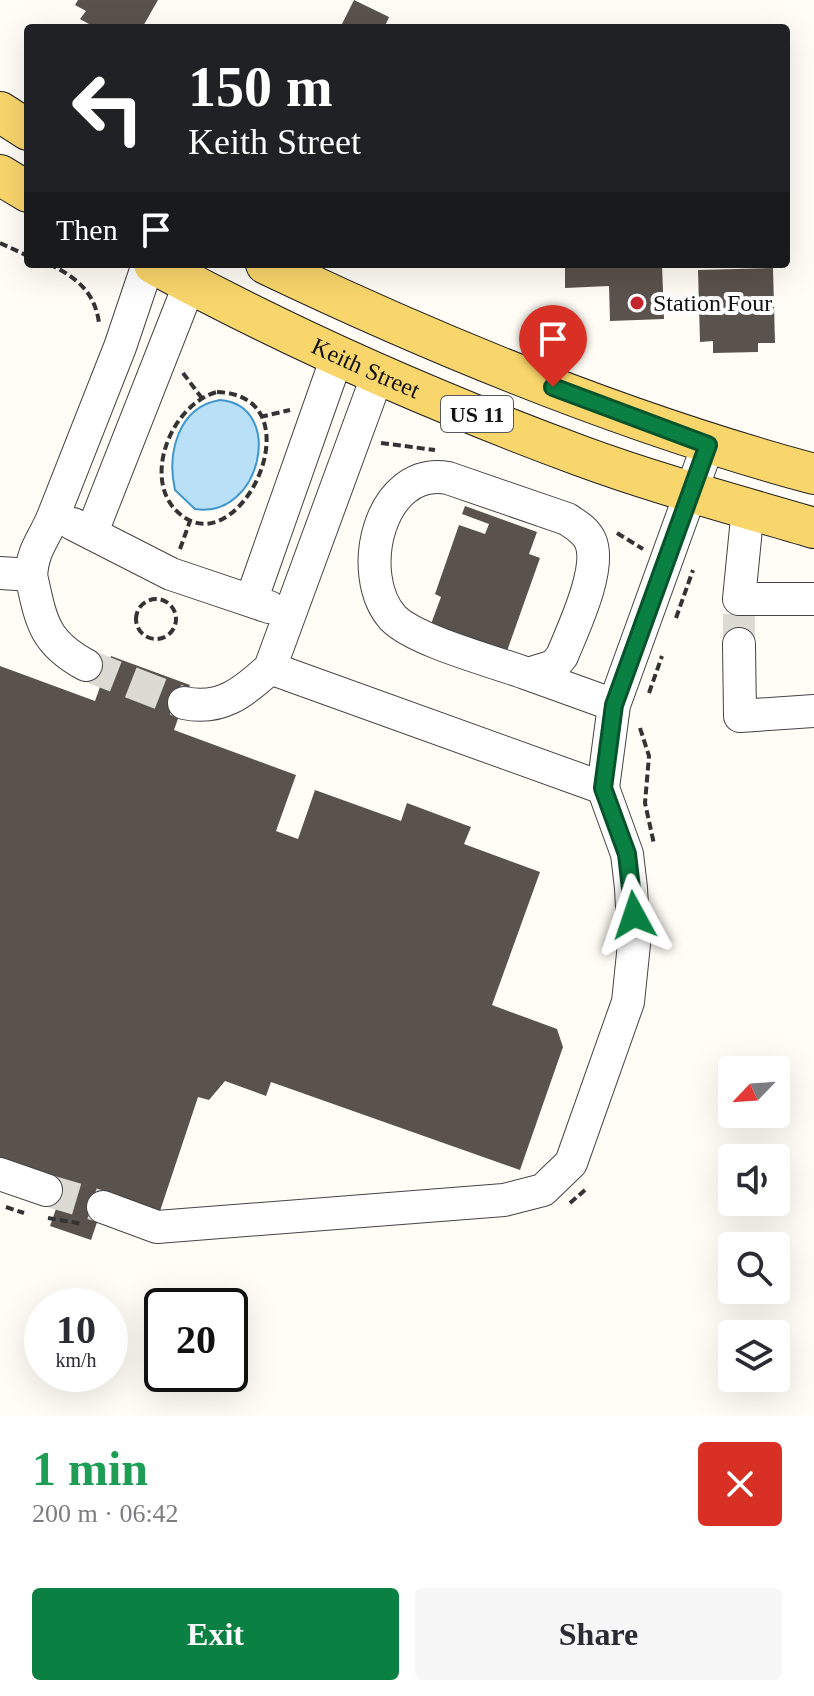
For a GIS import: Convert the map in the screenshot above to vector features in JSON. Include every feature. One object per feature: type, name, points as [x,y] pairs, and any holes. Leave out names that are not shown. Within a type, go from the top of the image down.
[{"type":"main road","points":[[0,112],[24,127]]},
{"type":"main road","points":[[0,175],[24,190]]},
{"type":"main road","name":"Keith Street","points":[[162,268],[354,364],[583,457],[814,528]]},
{"type":"main road","name":"US 11","points":[[274,268],[367,312],[553,387],[708,445],[814,474]]},
{"type":"main road","points":[[354,364],[380,346],[403,347],[492,385],[553,387]]},
{"type":"street","points":[[86,665],[57,646],[46,632],[15,574],[45,536],[120,347],[147,268]]},
{"type":"street","points":[[92,532],[190,283]]},
{"type":"street","points":[[251,601],[317,419],[354,364]]},
{"type":"street","points":[[184,703],[210,706],[229,700],[270,668],[355,435],[354,364]]},
{"type":"street","points":[[99,1217],[157,1227],[504,1200],[532,1194],[555,1182],[578,1147],[617,1038],[632,973],[634,915],[627,854],[603,788],[690,491],[708,445]]},
{"type":"street","points":[[528,674],[554,666],[562,656],[593,572],[592,542],[584,531],[567,519],[448,478],[427,477],[412,483],[398,493],[379,535],[372,571],[375,589],[383,606],[396,621],[414,633],[627,710]]},
{"type":"street","points":[[748,508],[739,619],[740,716],[814,711]]},
{"type":"street","points":[[53,517],[92,532],[171,574],[291,615]]},
{"type":"street","points":[[739,619],[814,599]]},
{"type":"street","points":[[270,668],[603,788]]},
{"type":"street","points":[[0,1174],[46,1190]]},
{"type":"path","points":[[0,243],[24,254]]},
{"type":"path","points":[[226,393],[246,400],[260,417],[266,439],[265,460],[241,503],[225,517],[202,523],[190,521],[178,513],[166,491],[164,460],[171,430],[184,410],[201,397],[226,393]]},
{"type":"path","points":[[260,417],[293,409],[317,419]]},
{"type":"path","points":[[355,435],[396,447],[442,451]]},
{"type":"path","points":[[614,531],[646,551]]},
{"type":"path","points":[[673,623],[691,581],[693,569],[687,562]]},
{"type":"path","points":[[155,599],[168,603],[176,615],[174,628],[164,638],[146,636],[136,621],[139,609],[155,599]]},
{"type":"path","points":[[648,696],[663,652]]},
{"type":"path","points":[[627,710],[640,728],[649,756],[645,803],[655,851]]},
{"type":"path","points":[[561,1208],[576,1200],[593,1179]]},
{"type":"path","points":[[0,1205],[36,1217],[99,1217]]},
{"type":"water","points":[[220,400],[241,407],[253,421],[258,440],[257,460],[249,481],[236,497],[218,508],[195,509],[175,490],[174,448],[178,434],[194,412],[205,404]]},
{"type":"building","points":[[78,0],[158,0],[144,24],[89,24],[80,19],[86,11],[75,5]]},
{"type":"building","points":[[354,0],[389,17],[386,24],[342,24]]},
{"type":"building","name":"Station Four","points":[[565,268],[662,268],[664,319],[610,321],[609,286],[565,288]]},
{"type":"building","points":[[773,268],[775,343],[758,343],[758,352],[713,353],[713,341],[700,342],[698,270]]},
{"type":"building","points":[[465,506],[537,532],[529,554],[540,558],[507,651],[431,624],[441,597],[435,594],[459,525],[485,534],[489,524],[462,514]]},
{"type":"building","points":[[111,656],[190,685],[174,730],[296,775],[276,831],[298,839],[315,790],[401,821],[407,803],[471,827],[464,844],[540,872],[492,1005],[557,1029],[563,1047],[520,1170],[271,1082],[266,1096],[225,1081],[209,1100],[198,1097],[159,1214],[106,1196],[91,1240],[50,1226],[65,1183],[0,1161],[0,666],[95,701]]},
{"type":"tunnel","points":[[739,614],[739,644]]},
{"type":"tunnel","points":[[86,665],[184,703]]},
{"type":"tunnel","points":[[46,1190],[103,1207]]},
{"type":"place","name":"Station Four","points":[[637,303]]},
{"type":"route","points":[[553,387],[708,445],[614,705],[603,788],[627,854],[634,915]]}]
